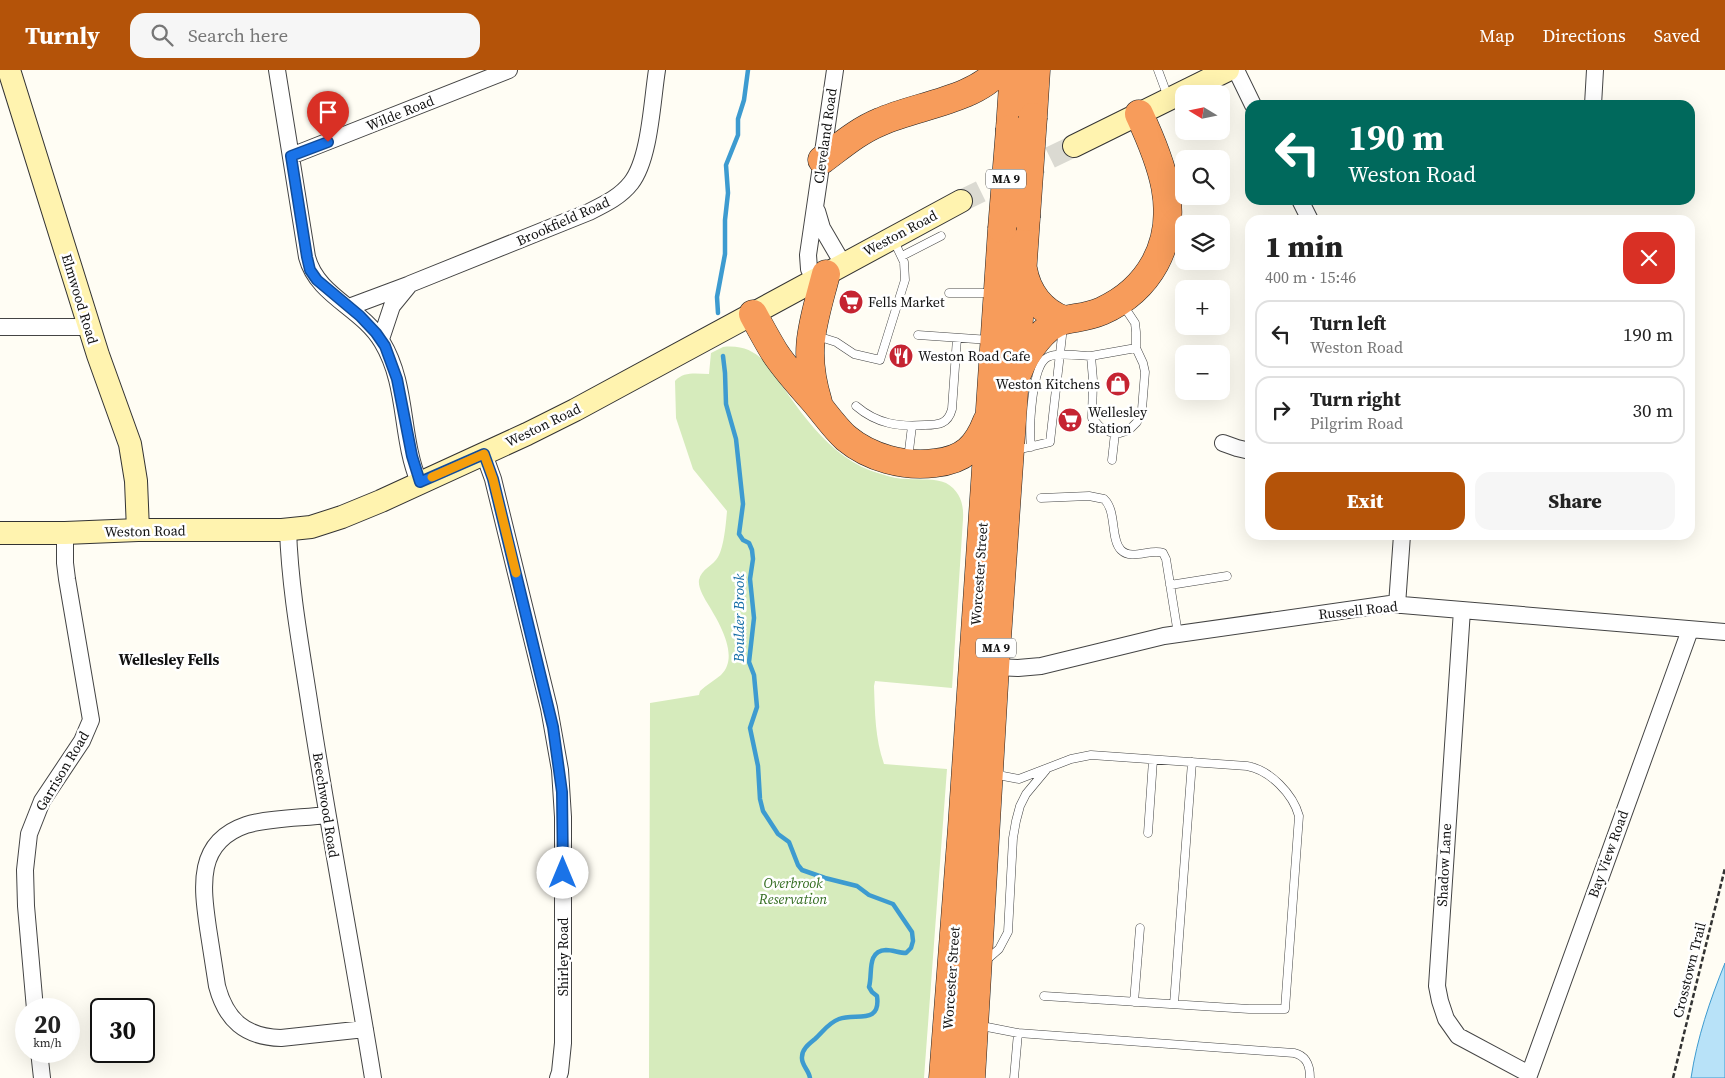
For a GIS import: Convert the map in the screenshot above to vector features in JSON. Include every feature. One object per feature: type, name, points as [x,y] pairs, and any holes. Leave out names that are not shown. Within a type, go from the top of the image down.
[{"type":"highway","points":[[822,160],[873,125],[906,112],[968,93],[982,85],[999,70]]},
{"type":"highway","name":"Worcester Street","points":[[943,1078],[962,828],[998,292],[1014,223],[1021,123],[1014,70]]},
{"type":"highway","name":"Worcester Street","points":[[1021,123],[1036,70]]},
{"type":"highway","points":[[968,93],[982,97],[994,105],[1004,116],[1021,123]]},
{"type":"highway","points":[[1014,384],[1031,347],[1048,329],[1064,320],[1086,317],[1120,301],[1138,287],[1154,266],[1164,242],[1168,223],[1167,196],[1162,171],[1139,114]]},
{"type":"highway","name":"Worcester Street","points":[[970,1078],[995,667],[1020,449],[1014,384],[1022,261],[1014,223]]},
{"type":"highway","points":[[1022,261],[1025,278],[1034,298],[1051,313],[1064,320]]},
{"type":"highway","points":[[822,410],[811,376],[809,356],[810,335],[827,273]]},
{"type":"highway","points":[[755,318],[770,331],[788,338],[810,335]]},
{"type":"highway","points":[[755,318],[780,360],[843,434],[860,448],[880,457],[951,471],[972,486],[979,500],[982,521]]},
{"type":"highway","points":[[918,463],[947,462],[958,458],[970,450],[983,431],[990,406]]},
{"type":"main road","name":"Elmwood Road","points":[[9,70],[89,327],[132,453],[136,481],[138,530]]},
{"type":"main road","points":[[1074,146],[1228,70]]},
{"type":"main road","name":"Weston Road","points":[[0,533],[138,530],[288,530],[337,519],[484,454],[575,410],[755,318],[827,273],[897,247],[961,201]]},
{"type":"street","points":[[277,70],[310,270],[322,285],[366,321],[381,339],[397,379],[412,456],[420,482]]},
{"type":"street","name":"Wilde Road","points":[[291,156],[509,70]]},
{"type":"street","name":"Brookfield Road","points":[[349,306],[410,284],[589,212],[621,194],[634,178],[642,159],[657,70]]},
{"type":"street","name":"Cleveland Road","points":[[816,203],[827,273],[809,269],[808,255],[835,70]]},
{"type":"street","points":[[1236,70],[1251,100]]},
{"type":"street","points":[[1593,100],[1595,70]]},
{"type":"street","name":"Brookfield Road","points":[[381,339],[392,306],[410,284]]},
{"type":"street","points":[[0,327],[89,327]]},
{"type":"street","points":[[1223,443],[1245,450]]},
{"type":"street","name":"Shirley Road","points":[[484,454],[493,479],[549,708],[560,770],[563,817],[563,1043],[558,1078]]},
{"type":"street","name":"Beechwood Road","points":[[288,530],[289,561],[326,815],[373,1078]]},
{"type":"street","name":"Garrison Road","points":[[34,998],[25,870],[29,834],[42,801],[82,741],[91,720],[67,579],[65,533]]},
{"type":"street","points":[[1397,605],[1402,540]]},
{"type":"street","name":"Russell Road","points":[[995,667],[1018,668],[1046,665],[1178,634],[1379,605],[1725,632]]},
{"type":"street","name":"Shadow Lane","points":[[1462,610],[1437,986],[1446,1019],[1458,1036],[1529,1076]]},
{"type":"street","name":"Bay View Road","points":[[1529,1076],[1690,630]]},
{"type":"street","points":[[326,815],[248,825],[233,830],[221,839],[212,850],[207,862],[203,888],[217,986],[226,1011],[245,1030],[268,1038],[365,1029]]},
{"type":"street","points":[[40,1063],[42,1078]]},
{"type":"lane","points":[[1158,70],[1169,99]]},
{"type":"lane","points":[[810,335],[831,340],[854,354],[880,360],[905,285],[905,268],[897,247],[941,236]]},
{"type":"lane","points":[[949,294],[998,292]]},
{"type":"lane","points":[[1092,356],[1091,416],[1100,427],[1115,433],[1124,432],[1133,427],[1142,410],[1145,372],[1136,348],[1135,323],[1120,301]]},
{"type":"lane","points":[[1020,449],[1050,442],[1064,320]]},
{"type":"lane","points":[[918,335],[995,341]]},
{"type":"lane","points":[[856,406],[882,422],[896,426],[942,424],[950,416],[952,409],[957,338]]},
{"type":"lane","points":[[1020,449],[1030,425],[1038,369],[1046,358],[1052,355],[1092,356],[1136,348]]},
{"type":"lane","points":[[912,426],[918,463]]},
{"type":"lane","points":[[1112,460],[1115,433]]},
{"type":"lane","points":[[1041,498],[1095,496],[1104,499],[1110,508],[1120,548],[1129,554],[1157,551],[1163,553],[1166,559],[1178,634]]},
{"type":"lane","points":[[1170,585],[1227,576]]},
{"type":"lane","points":[[989,764],[1003,776],[1014,779],[1071,759],[1090,755],[1247,766],[1261,770],[1270,777],[1290,797],[1297,811],[1299,821],[1285,1008],[1249,1009],[1044,996]]},
{"type":"lane","points":[[1148,833],[1153,760]]},
{"type":"lane","points":[[1174,1004],[1192,762]]},
{"type":"lane","points":[[978,966],[999,949],[1008,932],[1013,838],[1018,813],[1026,794],[1046,769]]},
{"type":"lane","points":[[1134,1002],[1140,928]]},
{"type":"lane","points":[[975,1019],[987,1027],[1018,1033],[1294,1053],[1303,1056],[1306,1060],[1310,1069],[1310,1078]]},
{"type":"lane","points":[[1014,1078],[1018,1033]]},
{"type":"path","name":"Crosstown Trail","points":[[1673,1078],[1725,868]]},
{"type":"green space","name":"Overbrook Reservation","points":[[723,347],[741,348],[751,351],[765,362],[814,428],[844,456],[862,467],[888,476],[901,479],[942,481],[955,490],[962,503],[963,519],[952,688],[875,681],[874,686],[877,735],[884,764],[947,769],[924,1078],[649,1078],[650,703],[699,695],[702,689],[721,675],[727,667],[729,658],[728,648],[721,627],[702,594],[699,583],[702,573],[716,560],[720,553],[727,511],[693,469],[676,418],[675,381],[687,374],[709,374],[711,353]]},
{"type":"water","points":[[1725,963],[1725,1078],[1691,1078],[1705,1019]]},
{"type":"waterway","name":"Boulder Brook","points":[[718,313],[717,297],[725,254],[725,220],[728,193],[726,165],[738,135],[738,119],[744,100],[748,70]]},
{"type":"waterway","name":"Boulder Brook","points":[[723,356],[726,404],[736,439],[743,504],[739,534],[743,540],[749,543],[753,559],[750,579],[754,618],[749,662],[754,675],[757,707],[750,728],[758,766],[760,799],[763,811],[778,834],[789,842],[798,865],[802,870],[857,886],[869,895],[893,904],[912,932],[913,941],[911,948],[906,953],[886,950],[875,954],[871,964],[869,987],[877,996],[875,1011],[866,1016],[846,1017],[835,1021],[805,1049],[802,1054],[802,1060],[810,1078]]},
{"type":"tunnel","points":[[961,201],[1074,146]]},
{"type":"slow traffic","points":[[432,477],[484,454],[493,479],[516,573]]},
{"type":"place","name":"Fells Market","points":[[851,302]]},
{"type":"place","name":"Weston Road Cafe","points":[[901,356]]},
{"type":"place","name":"Weston Kitchens","points":[[1118,384]]},
{"type":"place","name":"Wellesley Station","points":[[1070,420]]},
{"type":"district","name":"Wellesley Fells","points":[[169,660]]},
{"type":"route","points":[[328,142],[291,156],[310,270],[322,285],[366,321],[385,346],[397,379],[415,470],[420,482],[484,454],[493,479],[557,748],[562,792],[563,873]]}]
